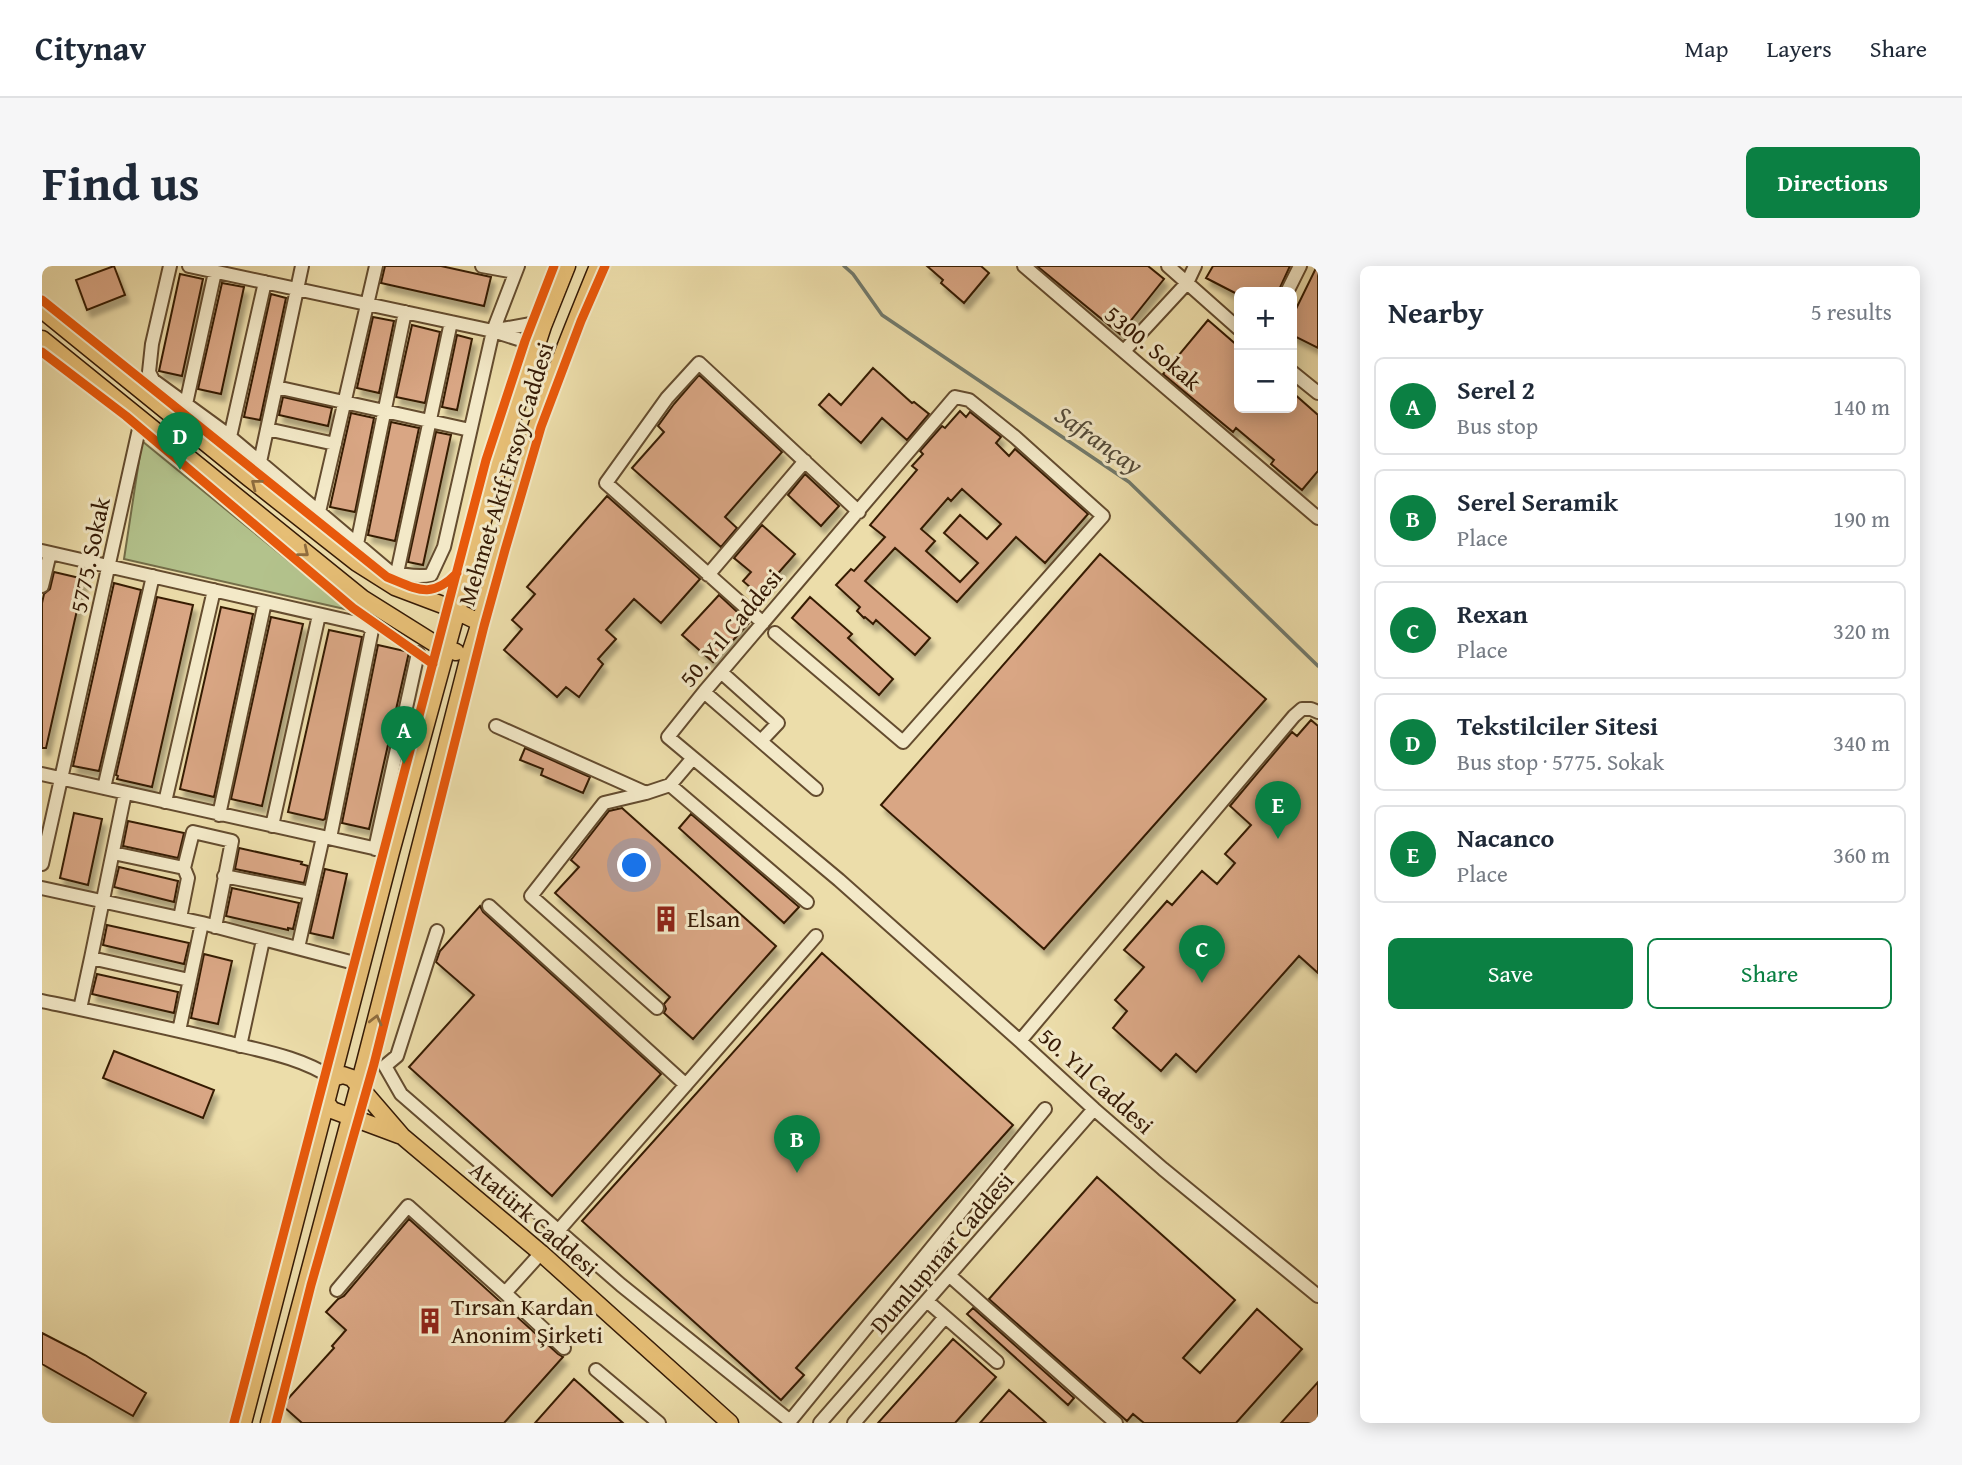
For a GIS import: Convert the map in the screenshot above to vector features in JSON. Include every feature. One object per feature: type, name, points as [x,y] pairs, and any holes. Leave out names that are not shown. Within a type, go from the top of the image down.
[{"type":"main road","name":"Mehmet Akif Ersoy Caddesi","points":[[243,1423],[362,965],[383,851],[447,649],[509,430],[543,326],[567,266]]},
{"type":"main road","name":"Mehmet Akif Ersoy Caddesi","points":[[269,1423],[469,656],[481,622],[523,466],[558,366],[598,266]]},
{"type":"main road","points":[[42,310],[357,563],[395,587],[481,622]]},
{"type":"main road","points":[[42,339],[362,598],[437,645],[469,656]]},
{"type":"main road","points":[[332,1078],[347,1076],[401,1136]]},
{"type":"main road","points":[[326,1102],[332,1110],[401,1136]]},
{"type":"main road","name":"Atatürk Caddesi","points":[[401,1136],[541,1253],[730,1423]]},
{"type":"street","points":[[170,266],[152,344],[149,372],[153,380],[230,437],[389,571],[415,576],[431,575],[444,547],[493,331],[517,269],[482,266]]},
{"type":"street","points":[[188,266],[493,331],[537,345]]},
{"type":"street","points":[[260,463],[302,266]]},
{"type":"street","points":[[319,512],[376,266]]},
{"type":"street","name":"5300. Sokak","points":[[1024,266],[1318,517]]},
{"type":"street","points":[[1168,266],[1234,325]]},
{"type":"street","points":[[1124,351],[1186,282],[1195,266]]},
{"type":"street","points":[[1290,287],[1300,266]]},
{"type":"street","points":[[186,404],[215,271]]},
{"type":"street","points":[[230,437],[265,282]]},
{"type":"street","points":[[357,544],[405,312]]},
{"type":"street","points":[[397,573],[451,322]]},
{"type":"street","points":[[493,331],[531,324],[543,326]]},
{"type":"street","points":[[763,623],[606,483],[667,398],[699,363],[859,512]]},
{"type":"street","points":[[1297,376],[1318,393]]},
{"type":"street","points":[[276,387],[470,430]]},
{"type":"street","name":"50. Yıl Caddesi","points":[[775,633],[902,742],[1103,516],[969,400],[955,397],[668,737],[839,880],[1163,1169],[1318,1296]]},
{"type":"street","name":"5775. Sokak","points":[[42,864],[141,420]]},
{"type":"street","points":[[267,429],[335,444]]},
{"type":"street","points":[[708,575],[805,461]]},
{"type":"street","points":[[42,586],[46,552],[366,625],[372,630],[327,838],[310,893],[298,948]]},
{"type":"street","points":[[104,788],[153,576]]},
{"type":"street","points":[[165,802],[214,590]]},
{"type":"street","points":[[219,815],[265,602]]},
{"type":"street","points":[[272,826],[319,615]]},
{"type":"street","points":[[42,774],[383,851],[418,653]]},
{"type":"street","points":[[721,672],[778,723],[761,741]]},
{"type":"street","points":[[704,692],[816,789]]},
{"type":"street","points":[[738,721],[754,702]]},
{"type":"street","points":[[1020,1041],[1294,716],[1302,709],[1318,712]]},
{"type":"street","points":[[496,726],[646,793]]},
{"type":"street","points":[[657,1008],[531,896],[604,803],[670,785],[693,758]]},
{"type":"street","points":[[670,785],[807,902]]},
{"type":"street","points":[[80,1009],[125,793]]},
{"type":"street","points":[[178,1031],[189,980],[225,876],[232,841],[193,832],[184,868],[188,878],[180,918]]},
{"type":"street","points":[[113,853],[184,868]]},
{"type":"street","points":[[225,876],[310,893]]},
{"type":"street","points":[[42,888],[180,918],[362,965]]},
{"type":"street","points":[[489,906],[686,1085]]},
{"type":"street","points":[[437,931],[397,1056],[385,1066],[401,1094],[621,1285],[789,1422],[1045,1109]]},
{"type":"street","points":[[558,1231],[816,936]]},
{"type":"street","points":[[240,1046],[263,940]]},
{"type":"street","points":[[91,958],[189,980]]},
{"type":"street","points":[[42,1001],[240,1046],[312,1066],[332,1078]]},
{"type":"street","name":"Dumlupınar Caddesi","points":[[820,1423],[1094,1109]]},
{"type":"street","points":[[337,1290],[408,1206],[564,1348]]},
{"type":"street","points":[[505,1293],[541,1253]]},
{"type":"street","points":[[950,1276],[1116,1423]]},
{"type":"street","points":[[927,1301],[997,1362]]},
{"type":"street","points":[[854,1423],[945,1317]]},
{"type":"street","points":[[596,1370],[659,1423]]},
{"type":"green space","points":[[142,441],[349,610],[124,559]]},
{"type":"building","points":[[114,266],[125,295],[87,310],[76,280]]},
{"type":"building","points":[[385,266],[441,266],[491,277],[484,306],[381,283]]},
{"type":"building","points":[[927,266],[981,266],[989,273],[964,303],[941,283],[943,280]]},
{"type":"building","points":[[1037,266],[1148,266],[1164,279],[1120,334]]},
{"type":"building","points":[[1213,266],[1290,266],[1280,287],[1234,287],[1234,292],[1206,278]]},
{"type":"building","points":[[1318,266],[1318,348],[1297,338],[1297,307]]},
{"type":"building","points":[[180,274],[203,279],[182,376],[159,371]]},
{"type":"building","points":[[222,283],[244,287],[221,394],[198,389]]},
{"type":"building","points":[[271,294],[286,298],[260,420],[244,417]]},
{"type":"building","points":[[373,317],[394,321],[379,393],[357,388]]},
{"type":"building","points":[[1208,320],[1234,343],[1234,413],[1297,413],[1297,396],[1318,415],[1318,471],[1302,490],[1271,464],[1274,460],[1236,428],[1233,432],[1163,374]]},
{"type":"building","points":[[412,325],[440,332],[425,403],[396,397]]},
{"type":"building","points":[[457,335],[472,339],[457,410],[442,407]]},
{"type":"building","points":[[873,368],[912,403],[929,414],[907,440],[882,418],[861,443],[819,405],[829,394],[841,405]]},
{"type":"building","points":[[699,375],[782,452],[725,517],[737,528],[721,547],[632,468],[664,432],[658,426]]},
{"type":"building","points":[[283,397],[332,408],[328,426],[279,415]]},
{"type":"building","points":[[960,411],[966,417],[970,412],[1001,437],[996,443],[1009,456],[1015,449],[1088,514],[1045,563],[1016,537],[957,602],[895,548],[865,581],[930,638],[915,655],[876,620],[873,624],[864,618],[857,611],[860,607],[836,585],[851,569],[854,571],[885,537],[870,525],[917,470],[912,466],[923,454],[920,451],[942,426],[945,428]],"holes":[[[962,489],[1001,524],[987,539],[960,515],[944,533],[978,563],[960,582],[926,551],[935,541],[921,529],[948,498],[951,501]]]},
{"type":"building","points":[[351,413],[374,418],[355,512],[330,507]]},
{"type":"building","points":[[391,422],[419,428],[395,541],[368,535]]},
{"type":"building","points":[[436,432],[451,435],[423,565],[408,562]]},
{"type":"building","points":[[805,474],[839,506],[821,526],[788,495]]},
{"type":"building","points":[[607,496],[700,579],[661,623],[634,599],[606,630],[616,639],[598,659],[603,664],[579,697],[566,687],[557,697],[504,650],[522,629],[512,620],[535,594],[527,587]]},
{"type":"building","points":[[762,525],[795,554],[759,595],[743,581],[751,572],[734,558]]},
{"type":"building","points":[[1100,554],[1266,699],[1044,949],[881,805]]},
{"type":"building","points":[[54,572],[84,579],[46,748],[42,748],[42,603],[44,594],[50,589]]},
{"type":"building","points":[[114,583],[141,590],[99,771],[73,766]]},
{"type":"building","points":[[719,595],[749,623],[713,662],[682,635]]},
{"type":"building","points":[[157,597],[193,605],[152,787],[117,779],[116,775]]},
{"type":"building","points":[[810,597],[852,634],[848,638],[893,679],[879,695],[792,618]]},
{"type":"building","points":[[221,607],[253,614],[214,797],[180,789]]},
{"type":"building","points":[[271,617],[303,624],[262,806],[231,799]]},
{"type":"building","points":[[329,630],[362,637],[323,820],[288,812]]},
{"type":"building","points":[[378,645],[409,652],[369,829],[342,823]]},
{"type":"building","points":[[1311,720],[1318,726],[1318,973],[1299,956],[1196,1072],[1176,1054],[1161,1071],[1113,1028],[1127,1011],[1115,1000],[1144,967],[1124,950],[1167,901],[1172,905],[1202,871],[1217,884],[1235,863],[1225,854],[1251,825],[1230,806],[1292,732],[1297,736]]},
{"type":"building","points":[[525,748],[590,777],[583,793],[541,775],[543,769],[520,760]]},
{"type":"building","name":"Elsan","points":[[622,808],[776,946],[693,1039],[664,1013],[664,1004],[670,997],[555,893],[579,867],[571,860],[609,811]]},
{"type":"building","points":[[74,813],[102,819],[88,885],[60,878]]},
{"type":"building","points":[[691,814],[799,907],[784,923],[679,828]]},
{"type":"building","points":[[128,821],[184,833],[178,858],[123,846]]},
{"type":"building","points":[[239,848],[302,862],[301,864],[308,866],[304,883],[235,869]]},
{"type":"building","points":[[119,867],[178,881],[174,902],[114,887]]},
{"type":"building","points":[[325,869],[347,874],[333,938],[310,933]]},
{"type":"building","points":[[232,888],[299,903],[293,929],[226,916]]},
{"type":"building","points":[[480,906],[483,912],[661,1074],[552,1196],[409,1067],[474,995],[436,962],[440,951]]},
{"type":"building","points":[[107,925],[189,943],[184,964],[103,945]]},
{"type":"building","points":[[822,953],[1013,1125],[796,1368],[804,1375],[781,1400],[582,1221]]},
{"type":"building","points":[[204,954],[232,961],[218,1024],[191,1018]]},
{"type":"building","points":[[97,974],[178,992],[174,1013],[92,994]]},
{"type":"building","points":[[114,1051],[214,1090],[203,1118],[103,1078]]},
{"type":"building","points":[[1097,1177],[1235,1300],[1183,1358],[1200,1373],[1257,1309],[1302,1349],[1236,1423],[1144,1423],[1133,1414],[1127,1421],[989,1299]]},
{"type":"building","name":"Tırsan Kardan Anonim Şirketi","points":[[409,1219],[563,1357],[504,1423],[302,1423],[284,1407],[285,1402],[334,1348],[332,1346],[346,1330],[326,1312],[344,1296]]},
{"type":"building","points":[[973,1308],[1074,1398],[1068,1405],[967,1314]]},
{"type":"building","points":[[42,1333],[85,1355],[146,1393],[133,1416],[42,1364]]},
{"type":"building","points":[[953,1339],[996,1377],[955,1423],[878,1423]]},
{"type":"building","points":[[574,1379],[623,1423],[535,1423]]},
{"type":"building","points":[[1318,1382],[1318,1423],[1281,1423]]},
{"type":"building","points":[[1009,1390],[1046,1423],[980,1423]]},
{"type":"waterway","name":"Safrançay","points":[[844,266],[853,274],[882,315],[1129,482],[1318,666]]},
{"type":"cycle path","points":[[234,1423],[486,460],[525,341],[554,266]]},
{"type":"cycle path","points":[[276,1423],[311,1285],[374,1064],[505,550],[541,427],[605,266]]},
{"type":"cycle path","points":[[42,300],[387,577],[424,590],[439,587],[457,573]]},
{"type":"cycle path","points":[[42,352],[126,416],[353,608],[433,664]]},
{"type":"place","name":"Tekstilciler Sitesi","points":[[180,470]]},
{"type":"place","name":"Serel 2","points":[[404,764]]},
{"type":"place","name":"Nacanco","points":[[1278,839]]},
{"type":"place","name":"Elsan","points":[[666,919]]},
{"type":"place","name":"Rexan","points":[[1202,983]]},
{"type":"place","name":"Serel Seramik","points":[[797,1173]]},
{"type":"place","name":"Tırsan Kardan Anonim Şirketi","points":[[430,1321]]}]
